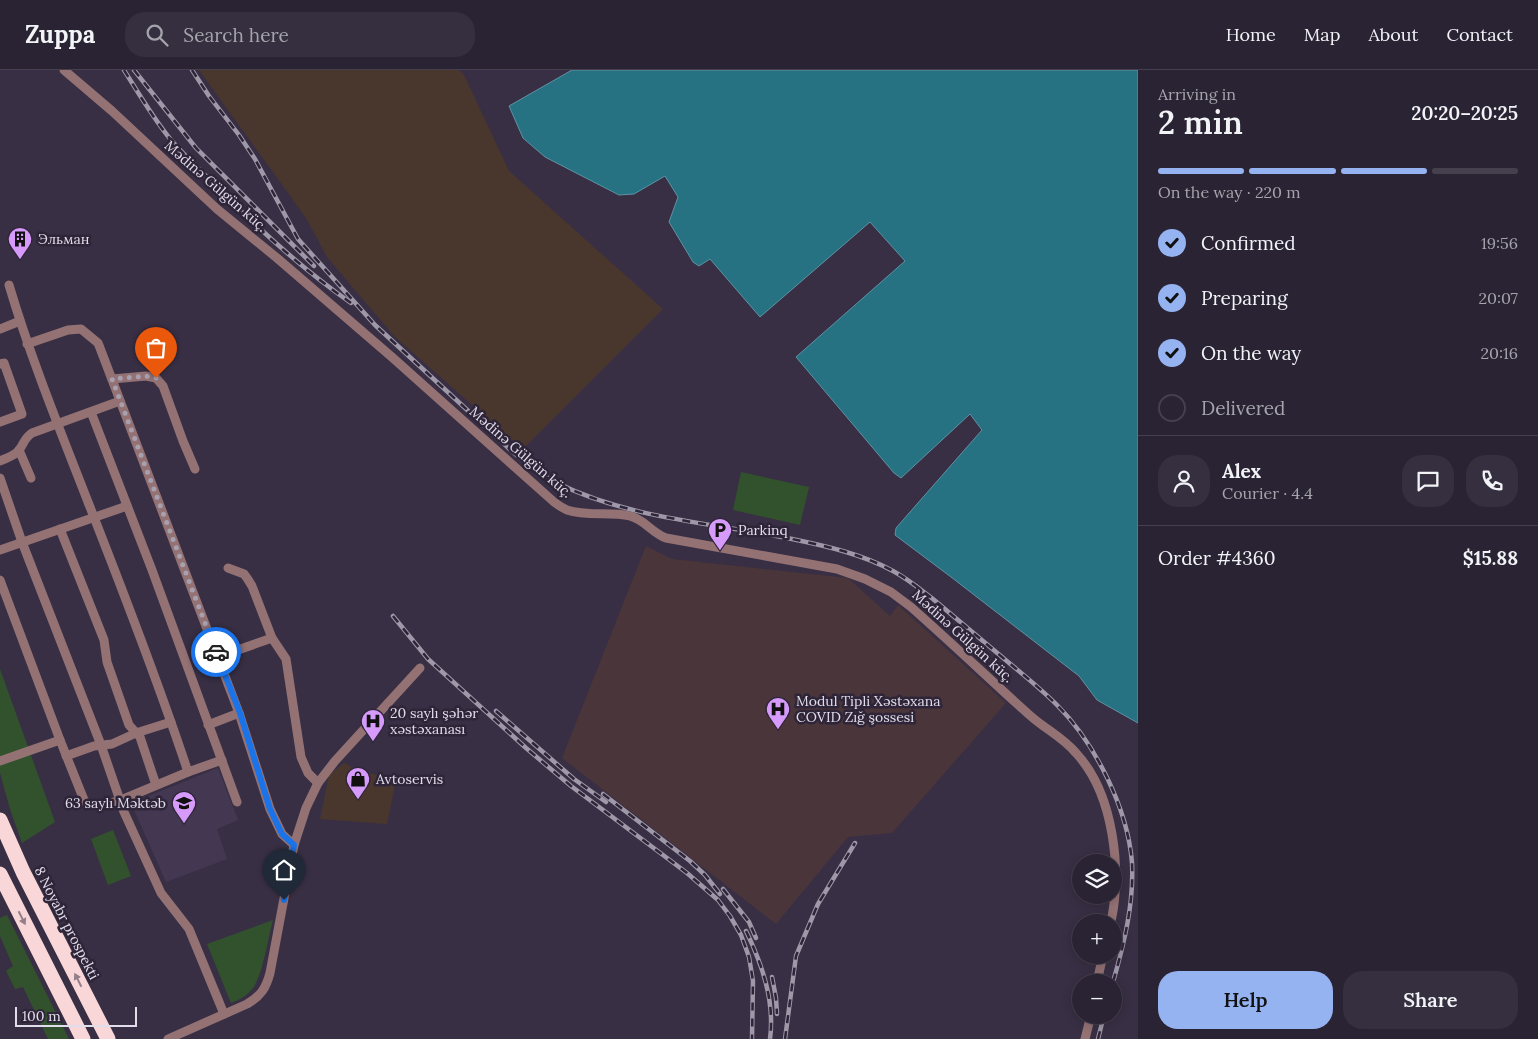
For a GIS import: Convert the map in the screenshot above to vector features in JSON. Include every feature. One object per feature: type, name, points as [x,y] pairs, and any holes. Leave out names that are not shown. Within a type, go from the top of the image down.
[{"type":"highway","name":"8 Noyabr prospekti","points":[[0,820],[23,872],[108,1039]]},
{"type":"highway","points":[[0,874],[83,1039]]},
{"type":"street","name":"Mədinə Gülgün küç.","points":[[64,70],[112,111],[217,209],[277,258],[554,502],[567,510],[629,515],[640,520],[666,538],[837,569],[891,592],[911,607],[1031,716],[1064,740],[1086,765],[1100,791],[1110,821],[1116,862],[1112,914]]},
{"type":"street","points":[[9,285],[27,344],[94,517],[188,772]]},
{"type":"street","points":[[0,329],[20,321]]},
{"type":"street","points":[[27,344],[68,330],[82,329],[98,343],[240,713],[270,809],[282,834],[294,845]]},
{"type":"street","points":[[0,364],[4,363],[22,414],[0,422]]},
{"type":"street","points":[[112,379],[146,376],[156,378],[163,386],[195,469]]},
{"type":"street","points":[[0,461],[15,454],[26,437],[58,423],[120,401]]},
{"type":"street","points":[[91,412],[152,570],[237,802]]},
{"type":"street","points":[[19,450],[32,478]]},
{"type":"street","points":[[0,478],[22,542],[101,745],[120,800],[160,893],[189,929],[224,1014]]},
{"type":"street","points":[[0,550],[127,506]]},
{"type":"street","points":[[60,529],[104,640],[107,662],[129,725],[140,737],[156,785]]},
{"type":"street","points":[[228,568],[244,574],[247,578],[252,586],[272,638],[285,655],[289,668],[301,757],[308,773],[318,783]]},
{"type":"street","points":[[0,580],[66,756],[87,804],[100,806],[120,800],[222,760]]},
{"type":"street","points":[[218,657],[272,638]]},
{"type":"street","points":[[168,1039],[255,1000],[263,992],[267,982],[294,845],[306,808],[318,783],[336,760],[420,668]]},
{"type":"street","points":[[208,725],[240,713]]},
{"type":"street","points":[[66,756],[94,746],[112,744],[136,733],[171,722]]},
{"type":"street","points":[[0,761],[60,740]]},
{"type":"street","points":[[1086,1039],[1089,1024]]},
{"type":"shaded area","points":[[199,70],[459,70],[464,75],[509,171],[663,309],[522,449],[394,336],[327,257],[306,218]]},
{"type":"shaded area","name":"Modul Tipli Xəstəxana COVID Zığ şossesi","points":[[646,546],[672,559],[848,578],[890,616],[898,605],[1006,703],[892,833],[848,837],[776,924],[562,758]]},
{"type":"shaded area","name":"Avtoservis","points":[[344,763],[357,770],[396,780],[387,824],[320,819],[329,775]]},
{"type":"shaded area","name":"63 saylı Məktəb","points":[[218,768],[238,820],[217,829],[227,859],[166,882],[131,803]]},
{"type":"green space","points":[[741,472],[809,487],[800,525],[733,510]]},
{"type":"green space","points":[[0,669],[55,822],[22,843],[0,773]]},
{"type":"green space","points":[[113,830],[131,876],[108,885],[91,839]]},
{"type":"green space","points":[[7,915],[69,1039],[48,1039],[23,987],[15,989],[6,971],[13,966],[0,936],[0,918]]},
{"type":"green space","points":[[273,920],[257,982],[248,993],[231,1003],[207,944]]},
{"type":"water","points":[[572,70],[1138,70],[1138,723],[1097,700],[1079,676],[895,535],[896,528],[982,430],[970,414],[901,478],[894,473],[796,357],[905,261],[870,222],[760,317],[710,259],[699,266],[693,262],[669,222],[678,197],[665,176],[634,194],[619,195],[545,157],[523,138],[509,106]]},
{"type":"railway","points":[[124,70],[158,123],[186,157],[279,246],[314,276],[351,303]]},
{"type":"railway","points":[[134,70],[196,148],[314,266]]},
{"type":"railway","points":[[192,70],[255,159],[298,239],[375,325],[514,453],[534,469],[557,483],[614,505],[673,518],[792,539],[844,551],[881,565],[904,577],[933,599],[1057,705],[1071,720],[1096,757],[1117,799],[1129,842],[1132,863],[1130,909],[1115,974]]},
{"type":"railway","points":[[393,616],[428,659],[526,748],[571,786],[687,873],[718,900],[741,935],[749,957],[753,981],[752,1039]]},
{"type":"railway","points":[[496,711],[574,779],[606,802]]},
{"type":"railway","points":[[603,794],[690,861],[705,875],[720,894]]},
{"type":"railway","points":[[785,1039],[796,956],[818,904],[855,843]]},
{"type":"railway","points":[[723,889],[749,922],[756,938]]},
{"type":"railway","points":[[746,931],[766,983],[771,1011],[770,1039]]},
{"type":"railway","points":[[772,977],[777,1014]]},
{"type":"railway","points":[[1098,1039],[1102,1024]]},
{"type":"way so far","points":[[156,378],[146,376],[112,379],[216,652]]},
{"type":"place","name":"Эльман","points":[[20,260]]},
{"type":"place","name":"Parkinq","points":[[720,551]]},
{"type":"place","name":"Modul Tipli Xəstəxana COVID Zığ şossesi","points":[[778,730]]},
{"type":"place","name":"20 saylı şəhər xəstəxanası","points":[[373,742]]},
{"type":"place","name":"Avtoservis","points":[[358,800]]},
{"type":"place","name":"63 saylı Məktəb","points":[[184,824]]},
{"type":"route","points":[[216,652],[240,713],[276,824],[282,834],[294,845],[284,900]]}]
